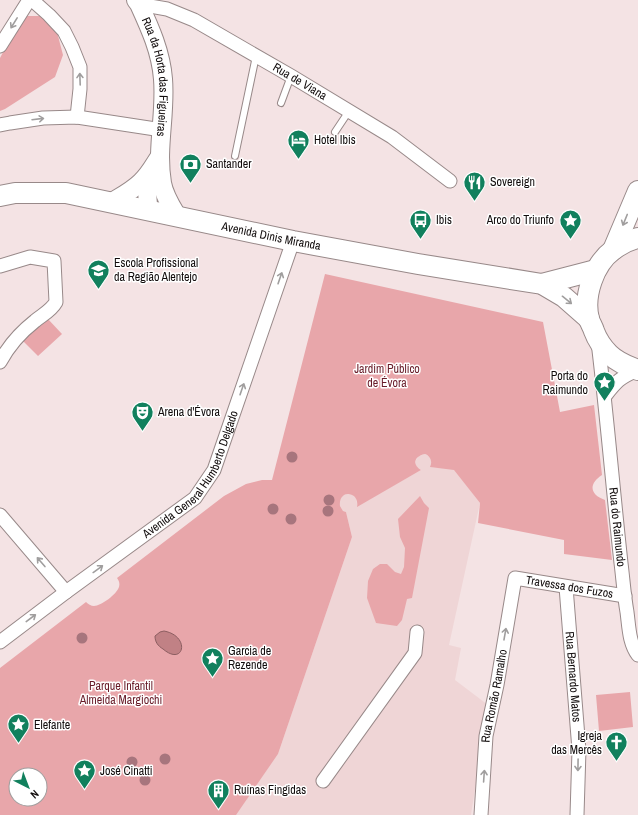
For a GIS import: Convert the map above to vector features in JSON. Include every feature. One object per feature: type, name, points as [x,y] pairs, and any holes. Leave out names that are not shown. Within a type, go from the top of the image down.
[{"type":"main road","points":[[613,250],[638,190]]},
{"type":"main road","name":"Avenida Dinis Miranda","points":[[0,196],[15,193],[66,193],[293,241],[418,264],[542,284],[564,297],[589,319]]},
{"type":"main road","points":[[638,238],[629,240],[606,256],[596,270],[590,286],[588,302],[589,319],[598,340],[609,354],[622,364],[638,370]]},
{"type":"main road","name":"Avenida Dinis Miranda","points":[[542,284],[596,270]]},
{"type":"street","points":[[0,46],[28,0]]},
{"type":"street","points":[[32,0],[64,31],[80,67],[80,89],[77,117]]},
{"type":"street","name":"Rua de Viana","points":[[141,2],[167,9],[194,20],[291,76],[392,137],[450,181]]},
{"type":"street","name":"Rua da Horta das Figueiras","points":[[141,2],[156,43],[163,78],[164,93],[160,156],[162,184],[167,199],[177,216]]},
{"type":"street","points":[[0,125],[43,118],[77,117],[162,130]]},
{"type":"street","name":"Rua da Horta das Figueiras","points":[[112,202],[129,192],[141,182],[151,171],[160,156]]},
{"type":"street","name":"Rua da Horta das Figueiras","points":[[149,210],[147,190],[151,176],[160,156]]},
{"type":"street","name":"Avenida General Humberto Delgado","points":[[1,639],[195,498],[214,470],[293,241]]},
{"type":"street","points":[[0,266],[30,257],[54,260],[56,302],[53,308],[21,334],[0,362]]},
{"type":"street","name":"Rua do Raimundo","points":[[598,340],[630,639],[634,650],[638,655]]},
{"type":"street","points":[[605,396],[617,381],[626,374],[638,370]]},
{"type":"street","points":[[0,515],[66,592]]},
{"type":"street","name":"Travessa dos Fuzos","points":[[515,578],[625,596]]},
{"type":"street","name":"Rua Romão Ramalho","points":[[481,815],[486,736],[497,685],[515,578]]},
{"type":"street","name":"Rua Bernardo Matos","points":[[566,587],[579,750],[578,815]]},
{"type":"street","points":[[323,781],[415,653],[416,632]]},
{"type":"lane","points":[[235,156],[256,56]]},
{"type":"lane","points":[[281,103],[291,76]]},
{"type":"lane","points":[[335,132],[350,111]]},
{"type":"shaded area","points":[[425,454],[431,459],[431,467],[454,469],[480,503],[449,645],[461,648],[455,680],[488,705],[471,815],[235,815],[278,754],[352,537],[346,512],[343,511],[340,506],[340,499],[343,495],[352,494],[356,498],[357,506],[421,470],[416,465],[416,460],[419,456]]},
{"type":"shaded area","points":[[164,631],[173,634],[178,638],[182,649],[180,653],[170,654],[157,644],[155,636]]},
{"type":"green space","points":[[22,16],[41,16],[57,32],[63,55],[55,77],[0,111],[0,58]]},
{"type":"green space","points":[[325,274],[543,322],[560,412],[594,405],[602,475],[594,482],[593,489],[596,495],[605,500],[612,560],[564,554],[564,540],[478,523],[480,503],[454,470],[430,467],[430,457],[425,454],[421,455],[415,463],[421,470],[357,507],[357,502],[352,495],[349,494],[342,497],[340,506],[343,511],[346,512],[352,537],[278,754],[236,815],[0,815],[0,668],[86,602],[94,606],[101,604],[108,599],[118,590],[119,582],[117,578],[224,496],[246,484],[262,480],[272,480]]},
{"type":"green space","points":[[47,318],[62,334],[38,356],[22,340]]},
{"type":"green space","points":[[420,496],[429,508],[412,598],[407,599],[402,620],[397,626],[376,623],[367,598],[368,581],[373,569],[380,564],[387,564],[395,572],[401,574],[404,567],[405,548],[400,537],[398,519]]},
{"type":"green space","points":[[630,692],[633,727],[599,731],[596,695]]},
{"type":"place","name":"Hotel Ibis","points":[[298,160]]},
{"type":"place","name":"Santander","points":[[190,184]]},
{"type":"place","name":"Sovereign","points":[[474,202]]},
{"type":"place","name":"Ibis","points":[[420,240]]},
{"type":"place","name":"Arco do Triunfo","points":[[570,240]]},
{"type":"place","name":"Escola Profissional da Região Alentejo","points":[[98,290]]},
{"type":"place","name":"Porta do Raimundo","points":[[604,402]]},
{"type":"place","name":"Arena d'Évora","points":[[142,432]]},
{"type":"place","name":"Garcia de Rezende","points":[[212,678]]},
{"type":"place","name":"Elefante","points":[[18,744]]},
{"type":"place","name":"Igreja das Mercês","points":[[617,762]]},
{"type":"place","name":"José Cinatti","points":[[84,790]]},
{"type":"place","name":"Ruínas Fingidas","points":[[218,810]]},
{"type":"park label","name":"Jardim Público de Évora","points":[[387,376]]},
{"type":"park label","name":"Parque Infantil Almeida Margiochi","points":[[121,693]]}]
